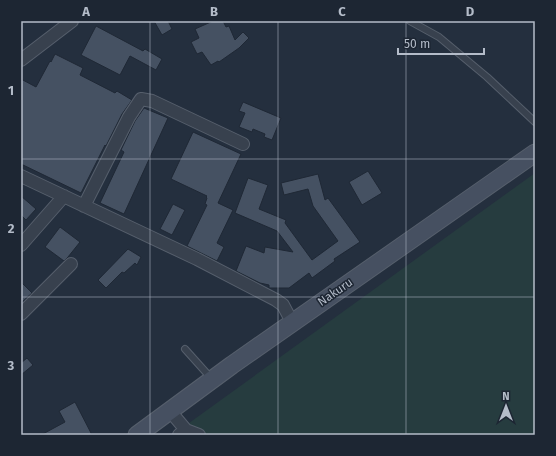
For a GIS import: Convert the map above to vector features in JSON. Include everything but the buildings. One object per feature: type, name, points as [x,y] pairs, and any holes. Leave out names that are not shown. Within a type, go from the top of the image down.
[{"type":"main road","name":"Nakuru","points":[[137,435],[292,322],[535,153]]},
{"type":"street","points":[[21,60],[72,21]]},
{"type":"street","points":[[84,206],[129,117],[141,99],[152,101],[243,144]]},
{"type":"street","points":[[21,176],[197,258],[276,300],[283,305],[292,322]]},
{"type":"street","points":[[21,245],[64,196]]},
{"type":"street","points":[[21,314],[71,264]]},
{"type":"street","points":[[170,410],[183,432],[199,435]]},
{"type":"lane","points":[[410,21],[439,37],[535,122]]},
{"type":"lane","points":[[185,350],[212,380]]},
{"type":"green space","points":[[535,173],[535,435],[173,435],[178,431]]}]
